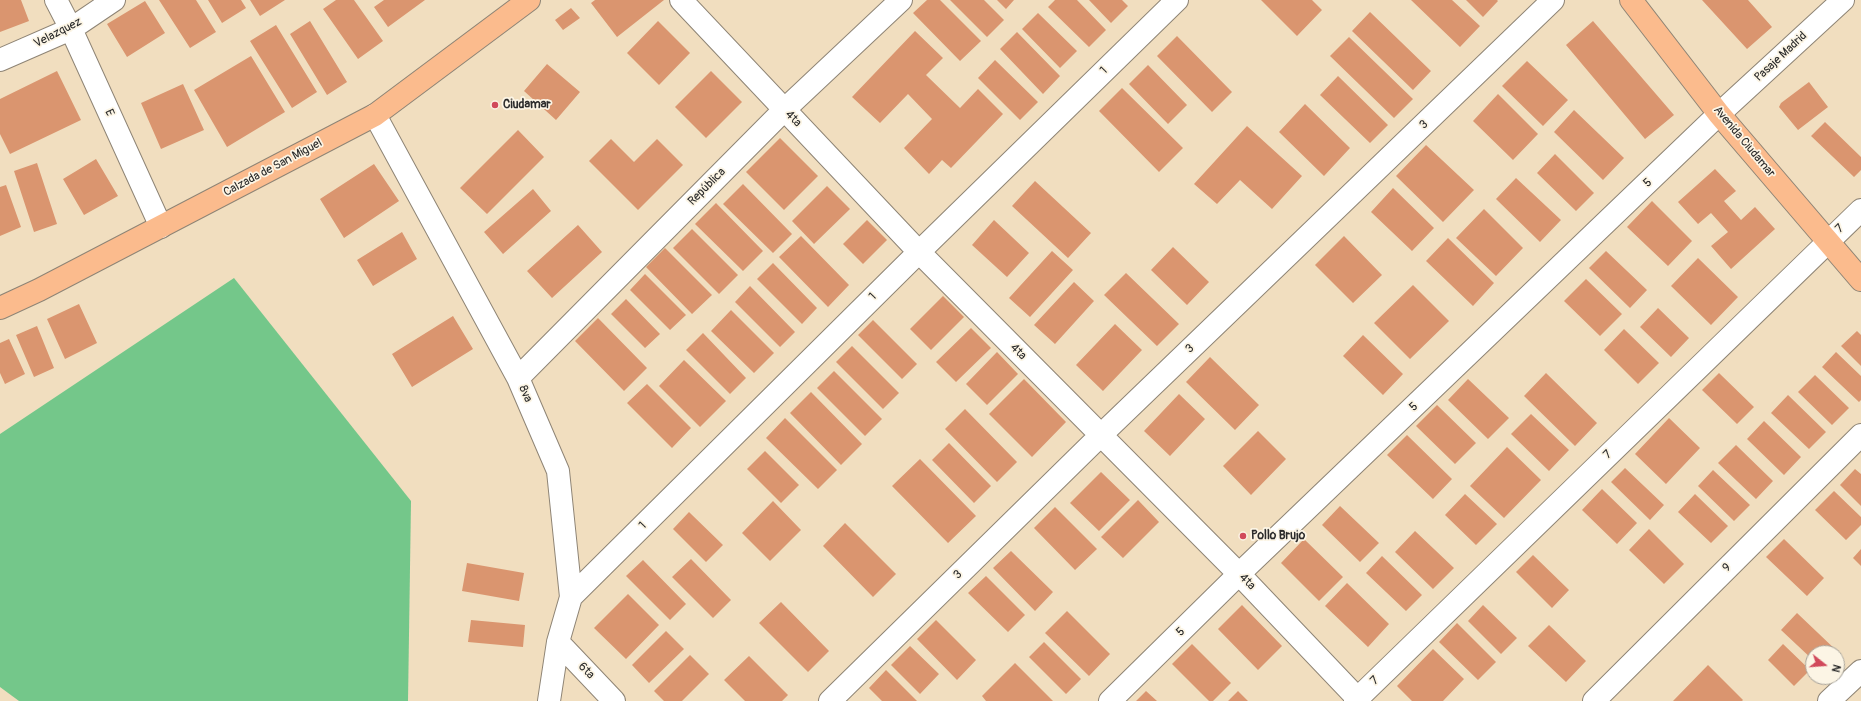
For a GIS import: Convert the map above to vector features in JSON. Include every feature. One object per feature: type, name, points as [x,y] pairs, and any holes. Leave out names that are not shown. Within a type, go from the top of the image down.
[{"type":"main road","name":"Calzada de San Miguel","points":[[0,308],[40,290],[375,115],[529,0]]},
{"type":"main road","name":"Avenida Ciudamar","points":[[1631,0],[1719,114],[1829,240],[1861,280]]},
{"type":"street","name":"E","points":[[56,0],[71,29],[161,227]]},
{"type":"street","name":"Velazquez","points":[[0,60],[71,29],[114,0]]},
{"type":"street","name":"4ta","points":[[681,0],[919,252],[1239,574],[1357,700]]},
{"type":"street","name":"República","points":[[518,378],[784,110],[901,0]]},
{"type":"street","name":"1","points":[[571,597],[919,252],[1177,0]]},
{"type":"street","name":"3","points":[[830,701],[1101,435],[1553,0]]},
{"type":"street","name":"Pasaje Madrid","points":[[1719,114],[1843,0]]},
{"type":"street","name":"5","points":[[1110,701],[1239,574],[1719,114]]},
{"type":"street","name":"8va","points":[[375,115],[518,378],[558,471],[571,597],[558,642],[549,701]]},
{"type":"street","name":"7","points":[[1357,700],[1861,210]]},
{"type":"street","name":"9","points":[[1594,701],[1861,435]]},
{"type":"street","name":"6ta","points":[[558,642],[614,701]]},
{"type":"street","points":[[1830,701],[1861,671]]},
{"type":"green space","points":[[234,278],[411,501],[408,701],[19,701],[0,687],[0,434]]},
{"type":"building","points":[[0,0],[21,0],[29,21],[0,32]]},
{"type":"building","points":[[159,0],[196,0],[216,32],[190,48]]},
{"type":"building","points":[[208,0],[241,0],[246,8],[222,23]]},
{"type":"building","points":[[250,0],[285,0],[260,16]]},
{"type":"building","points":[[336,0],[354,0],[383,41],[358,59],[323,9]]},
{"type":"building","points":[[384,0],[425,0],[388,27],[374,7]]},
{"type":"building","points":[[595,0],[664,0],[617,37],[591,3]]},
{"type":"building","points":[[927,0],[940,0],[981,41],[960,61],[913,13]]},
{"type":"building","points":[[950,0],[984,0],[1004,20],[987,37]]},
{"type":"building","points":[[997,0],[1014,0],[1006,9]]},
{"type":"building","points":[[1055,0],[1077,0],[1106,30],[1089,47],[1048,7]]},
{"type":"building","points":[[1089,0],[1122,0],[1128,6],[1111,23]]},
{"type":"building","points":[[1261,0],[1312,0],[1322,10],[1297,36]]},
{"type":"building","points":[[1411,0],[1452,0],[1480,26],[1460,47]]},
{"type":"building","points":[[1466,0],[1497,0],[1498,1],[1483,17]]},
{"type":"building","points":[[1702,0],[1748,0],[1772,27],[1747,49]]},
{"type":"building","points":[[145,1],[165,33],[127,57],[107,24]]},
{"type":"building","points":[[571,8],[580,18],[563,30],[555,20]]},
{"type":"building","points":[[1370,12],[1431,71],[1413,90],[1352,31]]},
{"type":"building","points":[[1038,13],[1077,51],[1060,68],[1022,29]]},
{"type":"building","points":[[310,21],[347,82],[327,95],[290,34]]},
{"type":"building","points":[[658,21],[690,53],[659,85],[627,53]]},
{"type":"building","points":[[1593,21],[1674,115],[1645,139],[1566,45]]},
{"type":"building","points":[[276,25],[317,92],[292,108],[250,41]]},
{"type":"building","points":[[915,31],[943,58],[926,75],[960,108],[978,89],[1003,114],[951,168],[942,160],[929,174],[904,148],[932,119],[908,94],[880,123],[852,97]]},
{"type":"building","points":[[1017,32],[1060,76],[1043,94],[1000,49]]},
{"type":"building","points":[[1177,36],[1232,92],[1212,112],[1157,56]]},
{"type":"building","points":[[1349,37],[1413,99],[1394,118],[1330,56]]},
{"type":"building","points":[[251,56],[285,112],[227,147],[194,90]]},
{"type":"building","points":[[995,60],[1038,102],[1020,120],[978,78]]},
{"type":"building","points":[[1527,61],[1568,100],[1543,126],[1502,86]]},
{"type":"building","points":[[547,64],[580,92],[556,120],[524,91]]},
{"type":"building","points":[[1148,65],[1187,105],[1168,124],[1129,84]]},
{"type":"building","points":[[57,71],[81,120],[10,154],[0,134],[0,99]]},
{"type":"building","points":[[711,71],[742,102],[706,138],[675,107]]},
{"type":"building","points":[[1338,76],[1388,125],[1370,143],[1320,95]]},
{"type":"building","points":[[1809,82],[1828,107],[1798,130],[1779,107],[1781,103]]},
{"type":"building","points":[[183,84],[204,130],[161,149],[141,103]]},
{"type":"building","points":[[1122,88],[1183,148],[1159,172],[1099,111]]},
{"type":"building","points":[[1498,94],[1538,134],[1513,160],[1473,121]]},
{"type":"building","points":[[1305,104],[1350,148],[1324,176],[1279,132]]},
{"type":"building","points":[[1574,110],[1624,158],[1603,180],[1554,132]]},
{"type":"building","points":[[1825,122],[1861,157],[1861,170],[1854,177],[1811,136]]},
{"type":"building","points":[[1247,126],[1302,176],[1272,209],[1240,180],[1217,204],[1194,184]]},
{"type":"building","points":[[518,130],[544,157],[487,214],[460,188]]},
{"type":"building","points":[[780,138],[818,176],[784,210],[746,172]]},
{"type":"building","points":[[611,139],[634,162],[657,139],[683,165],[638,210],[589,161]]},
{"type":"building","points":[[1426,145],[1474,190],[1443,222],[1396,176]]},
{"type":"building","points":[[1555,154],[1594,193],[1576,211],[1537,173]]},
{"type":"building","points":[[96,159],[118,196],[84,215],[63,179]]},
{"type":"building","points":[[37,163],[57,224],[34,232],[14,171]]},
{"type":"building","points":[[374,164],[399,201],[344,238],[320,199]]},
{"type":"building","points":[[1715,169],[1736,191],[1724,201],[1741,220],[1755,207],[1775,229],[1731,269],[1711,246],[1728,232],[1711,213],[1698,224],[1678,202]]},
{"type":"building","points":[[1516,178],[1561,220],[1540,242],[1496,199]]},
{"type":"building","points":[[1035,181],[1091,233],[1068,258],[1012,206]]},
{"type":"building","points":[[743,184],[792,234],[773,253],[723,204]]},
{"type":"building","points":[[6,185],[21,227],[0,236],[0,187]]},
{"type":"building","points":[[827,186],[850,209],[814,244],[792,221]]},
{"type":"building","points":[[1393,188],[1434,228],[1412,251],[1371,212]]},
{"type":"building","points":[[533,189],[551,211],[503,254],[484,232]]},
{"type":"building","points":[[1652,201],[1692,241],[1668,266],[1627,227]]},
{"type":"building","points":[[716,203],[763,251],[743,271],[695,224]]},
{"type":"building","points":[[1484,209],[1523,248],[1496,276],[1456,238]]},
{"type":"building","points":[[867,220],[887,240],[863,264],[843,244]]},
{"type":"building","points":[[994,220],[1029,253],[1007,277],[972,245]]},
{"type":"building","points":[[578,225],[602,252],[552,298],[527,271]]},
{"type":"building","points":[[692,229],[738,275],[719,294],[673,248]]},
{"type":"building","points":[[402,232],[417,259],[373,286],[357,260]]},
{"type":"building","points":[[801,236],[849,285],[828,307],[779,257]]},
{"type":"building","points":[[1344,236],[1382,275],[1353,303],[1315,265]]},
{"type":"building","points":[[1448,238],[1494,283],[1473,306],[1426,261]]},
{"type":"building","points":[[1173,247],[1209,282],[1187,305],[1151,270]]},
{"type":"building","points":[[665,248],[712,295],[692,314],[646,267]]},
{"type":"building","points":[[1052,251],[1073,270],[1030,317],[1009,298]]},
{"type":"building","points":[[1606,251],[1647,290],[1630,308],[1589,268]]},
{"type":"building","points":[[1698,258],[1738,297],[1711,325],[1671,286]]},
{"type":"building","points":[[773,263],[817,308],[802,324],[757,279]]},
{"type":"building","points":[[1126,273],[1179,324],[1157,346],[1104,295]]},
{"type":"building","points":[[645,274],[686,315],[670,330],[630,290]]},
{"type":"building","points":[[1586,279],[1622,314],[1600,336],[1564,301]]},
{"type":"building","points":[[1074,282],[1094,301],[1055,344],[1034,325]]},
{"type":"building","points":[[1413,285],[1449,321],[1410,359],[1374,323]]},
{"type":"building","points":[[750,286],[795,332],[780,347],[735,302]]},
{"type":"building","points":[[943,296],[964,317],[931,350],[910,329]]},
{"type":"building","points":[[626,299],[660,334],[645,348],[611,314]]},
{"type":"building","points":[[79,304],[97,343],[65,359],[47,319]]},
{"type":"building","points":[[1658,308],[1689,338],[1671,357],[1640,327]]},
{"type":"building","points":[[731,310],[774,353],[754,373],[711,331]]},
{"type":"building","points":[[453,316],[473,349],[412,387],[392,354]]},
{"type":"building","points":[[598,318],[647,368],[624,391],[575,341]]},
{"type":"building","points":[[873,320],[917,364],[902,379],[858,335]]},
{"type":"building","points":[[1115,324],[1142,350],[1103,391],[1076,365]]},
{"type":"building","points":[[37,326],[54,368],[34,377],[16,335]]},
{"type":"building","points":[[971,328],[991,348],[956,382],[936,362]]},
{"type":"building","points":[[1624,329],[1659,363],[1638,384],[1604,350]]},
{"type":"building","points":[[1857,331],[1861,335],[1861,366],[1841,346]]},
{"type":"building","points":[[703,333],[746,378],[730,394],[686,350]]},
{"type":"building","points":[[1363,335],[1403,374],[1383,395],[1343,356]]},
{"type":"building","points":[[9,339],[25,374],[5,384],[0,373],[0,343]]},
{"type":"building","points":[[852,346],[899,393],[883,409],[836,362]]},
{"type":"building","points":[[997,352],[1018,374],[987,405],[966,384]]},
{"type":"building","points":[[1836,352],[1861,376],[1861,400],[1859,402],[1822,367]]},
{"type":"building","points":[[1210,357],[1259,405],[1235,430],[1186,382]]},
{"type":"building","points":[[684,360],[726,401],[700,427],[659,386]]},
{"type":"building","points":[[834,371],[882,419],[865,436],[817,388]]},
{"type":"building","points":[[1546,373],[1597,423],[1575,446],[1524,396]]},
{"type":"building","points":[[1719,373],[1754,407],[1737,424],[1702,390]]},
{"type":"building","points":[[1815,375],[1849,408],[1832,425],[1798,392]]},
{"type":"building","points":[[1024,379],[1066,422],[1032,457],[989,414]]},
{"type":"building","points":[[1468,379],[1509,418],[1488,439],[1448,400]]},
{"type":"building","points":[[647,384],[691,428],[672,448],[627,403]]},
{"type":"building","points":[[811,392],[862,444],[841,465],[790,413]]},
{"type":"building","points":[[1179,394],[1205,419],[1170,456],[1144,431]]},
{"type":"building","points":[[1788,395],[1826,432],[1809,449],[1771,413]]},
{"type":"building","points":[[1437,405],[1476,443],[1455,464],[1416,426]]},
{"type":"building","points":[[965,409],[1017,462],[997,482],[945,429]]},
{"type":"building","points":[[1531,414],[1569,450],[1549,471],[1511,434]]},
{"type":"building","points":[[785,418],[837,470],[818,489],[766,438]]},
{"type":"building","points":[[1669,418],[1700,448],[1666,484],[1635,454]]},
{"type":"building","points":[[1764,421],[1801,457],[1784,475],[1747,439]]},
{"type":"building","points":[[1258,431],[1286,459],[1251,495],[1223,466]]},
{"type":"building","points":[[1407,435],[1452,479],[1433,499],[1387,455]]},
{"type":"building","points":[[949,443],[991,486],[974,503],[932,460]]},
{"type":"building","points":[[1736,445],[1773,481],[1756,499],[1718,463]]},
{"type":"building","points":[[1507,447],[1541,480],[1504,518],[1470,486]]},
{"type":"building","points":[[765,451],[799,485],[781,503],[747,469]]},
{"type":"building","points":[[920,459],[976,516],[948,543],[892,486]]},
{"type":"building","points":[[1625,468],[1664,505],[1650,520],[1611,482]]},
{"type":"building","points":[[1855,469],[1861,474],[1861,506],[1840,485]]},
{"type":"building","points":[[1713,470],[1750,505],[1734,521],[1698,486]]},
{"type":"building","points":[[1101,472],[1130,500],[1099,531],[1070,503]]},
{"type":"building","points":[[1602,489],[1637,523],[1617,544],[1582,510]]},
{"type":"building","points":[[1834,491],[1861,517],[1861,525],[1846,540],[1815,510]]},
{"type":"building","points":[[1465,494],[1497,524],[1476,545],[1445,515]]},
{"type":"building","points":[[1695,494],[1728,526],[1711,543],[1678,512]]},
{"type":"building","points":[[1138,500],[1159,522],[1123,558],[1101,537]]},
{"type":"building","points":[[773,501],[801,530],[770,561],[742,533]]},
{"type":"building","points":[[1340,506],[1379,543],[1360,562],[1322,525]]},
{"type":"building","points":[[1055,507],[1097,549],[1075,570],[1034,528]]},
{"type":"building","points":[[689,512],[723,545],[706,562],[673,529]]},
{"type":"building","points":[[845,523],[896,574],[873,597],[823,546]]},
{"type":"building","points":[[1649,529],[1684,564],[1664,584],[1629,550]]},
{"type":"building","points":[[1415,531],[1454,568],[1433,589],[1395,552]]},
{"type":"building","points":[[1304,539],[1343,577],[1319,601],[1281,563]]},
{"type":"building","points":[[1784,539],[1824,578],[1807,596],[1766,557]]},
{"type":"building","points":[[1861,549],[1861,566],[1853,558]]},
{"type":"building","points":[[1011,551],[1053,592],[1035,611],[993,568]]},
{"type":"building","points":[[1533,555],[1569,590],[1552,608],[1516,572]]},
{"type":"building","points":[[1382,556],[1422,595],[1406,611],[1366,573]]},
{"type":"building","points":[[691,559],[731,600],[713,618],[672,577]]},
{"type":"building","points":[[643,560],[686,604],[670,620],[626,576]]},
{"type":"building","points":[[467,563],[524,573],[519,601],[462,591]]},
{"type":"building","points":[[986,576],[1025,615],[1008,632],[968,593]]},
{"type":"building","points":[[1347,583],[1389,624],[1368,647],[1325,606]]},
{"type":"building","points":[[628,594],[659,625],[626,659],[594,628]]},
{"type":"building","points":[[781,602],[829,651],[808,672],[759,623]]},
{"type":"building","points":[[1242,605],[1282,646],[1258,670],[1218,629]]},
{"type":"building","points":[[1483,605],[1517,638],[1501,654],[1468,621]]},
{"type":"building","points":[[1067,611],[1110,654],[1089,676],[1045,633]]},
{"type":"building","points":[[1797,613],[1831,645],[1805,645],[1805,652],[1781,630]]},
{"type":"building","points":[[471,620],[525,625],[523,647],[468,642]]},
{"type":"building","points":[[936,620],[976,660],[957,680],[917,639]]},
{"type":"building","points":[[1457,623],[1496,662],[1478,680],[1439,642]]},
{"type":"building","points":[[1549,625],[1586,661],[1566,682],[1528,646]]},
{"type":"building","points":[[666,631],[684,649],[649,683],[632,665]]},
{"type":"building","points":[[1044,642],[1081,679],[1066,694],[1029,657]]},
{"type":"building","points":[[1192,644],[1231,683],[1213,701],[1209,701],[1172,664]]},
{"type":"building","points":[[1783,644],[1805,665],[1805,675],[1794,686],[1768,660]]},
{"type":"building","points":[[910,646],[939,674],[920,694],[891,665]]},
{"type":"building","points":[[1433,649],[1464,679],[1443,701],[1412,701],[1397,686]]},
{"type":"building","points":[[690,655],[709,674],[682,701],[664,701],[654,691]]},
{"type":"building","points":[[749,656],[788,695],[782,701],[745,701],[724,680]]},
{"type":"building","points":[[1015,663],[1053,701],[986,701],[982,696]]},
{"type":"building","points":[[1708,665],[1743,700],[1673,701]]},
{"type":"building","points":[[886,670],[917,701],[882,701],[869,688]]},
{"type":"building","points":[[1146,691],[1157,701],[1136,701]]},
{"type":"building","points":[[1238,691],[1248,701],[1228,701]]},
{"type":"place","name":"Ciudamar","points":[[495,105]]},
{"type":"place","name":"Pollo Brujo","points":[[1243,536]]}]
